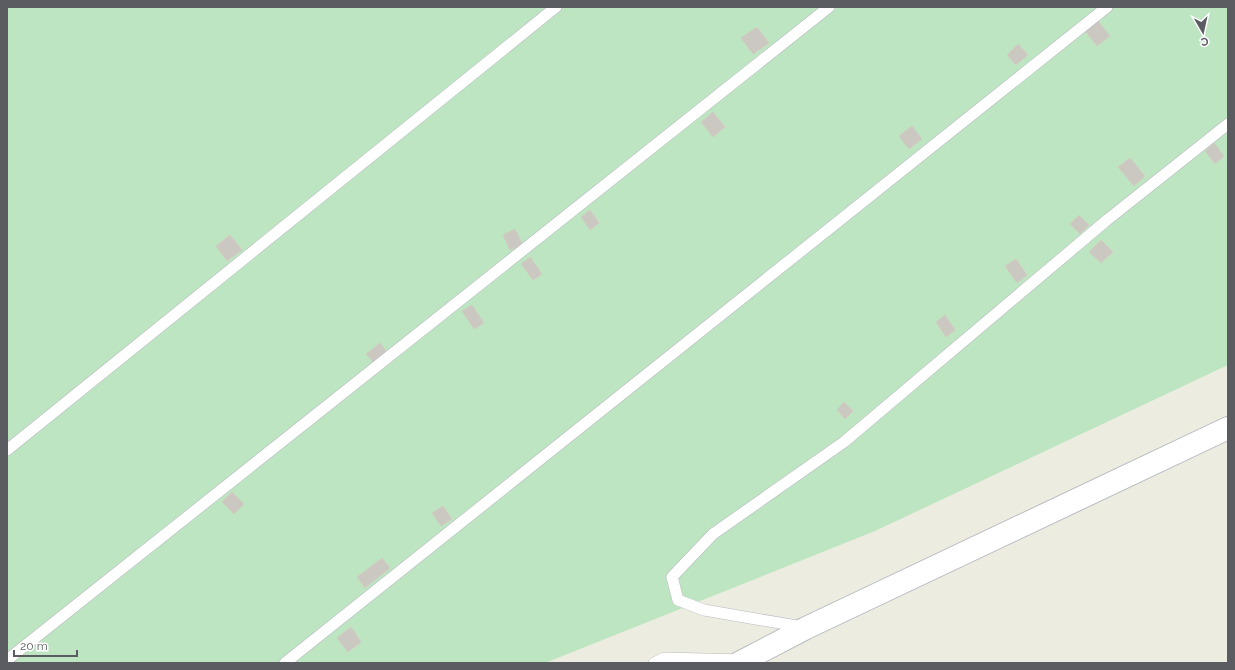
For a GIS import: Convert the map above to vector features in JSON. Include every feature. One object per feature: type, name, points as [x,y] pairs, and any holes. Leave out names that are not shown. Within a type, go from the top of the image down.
[{"type":"street","points":[[742,661],[806,628],[1228,428]]},
{"type":"lane","points":[[7,450],[556,7]]},
{"type":"lane","points":[[7,660],[829,7]]},
{"type":"lane","points":[[285,663],[1107,7]]},
{"type":"lane","points":[[806,628],[704,610],[678,600],[672,577],[713,534],[844,442],[1108,220],[1228,124]]},
{"type":"lane","points":[[654,663],[664,658],[742,661]]},
{"type":"green space","points":[[7,7],[1228,7],[1228,365],[875,531],[545,663],[7,663]]},
{"type":"building","points":[[1098,21],[1110,36],[1097,46],[1085,31]]},
{"type":"building","points":[[757,27],[769,43],[753,54],[741,38]]},
{"type":"building","points":[[1018,44],[1028,55],[1016,65],[1007,55]]},
{"type":"building","points":[[713,112],[725,127],[713,137],[701,122]]},
{"type":"building","points":[[912,126],[922,139],[909,149],[899,136]]},
{"type":"building","points":[[1214,143],[1224,156],[1215,164],[1205,151]]},
{"type":"building","points":[[1130,158],[1145,176],[1134,186],[1118,167]]},
{"type":"building","points":[[590,210],[599,223],[590,230],[581,217]]},
{"type":"building","points":[[1079,215],[1089,225],[1080,234],[1070,224]]},
{"type":"building","points":[[515,229],[523,245],[510,250],[503,235]]},
{"type":"building","points":[[230,235],[242,250],[227,261],[216,246]]},
{"type":"building","points":[[1101,240],[1113,252],[1101,263],[1089,252]]},
{"type":"building","points":[[530,257],[542,274],[533,280],[521,264]]},
{"type":"building","points":[[1016,259],[1027,275],[1017,283],[1005,266]]},
{"type":"building","points":[[472,305],[484,323],[474,329],[462,311]]},
{"type":"building","points":[[945,315],[955,330],[946,337],[936,322]]},
{"type":"building","points":[[380,343],[387,352],[374,363],[366,354]]},
{"type":"building","points":[[844,402],[853,411],[845,419],[837,410]]},
{"type":"building","points":[[232,492],[244,504],[234,514],[222,502]]},
{"type":"building","points":[[443,506],[452,519],[441,526],[432,513]]},
{"type":"building","points":[[382,558],[390,568],[365,588],[357,577]]},
{"type":"building","points":[[351,627],[361,642],[348,652],[337,638]]}]
